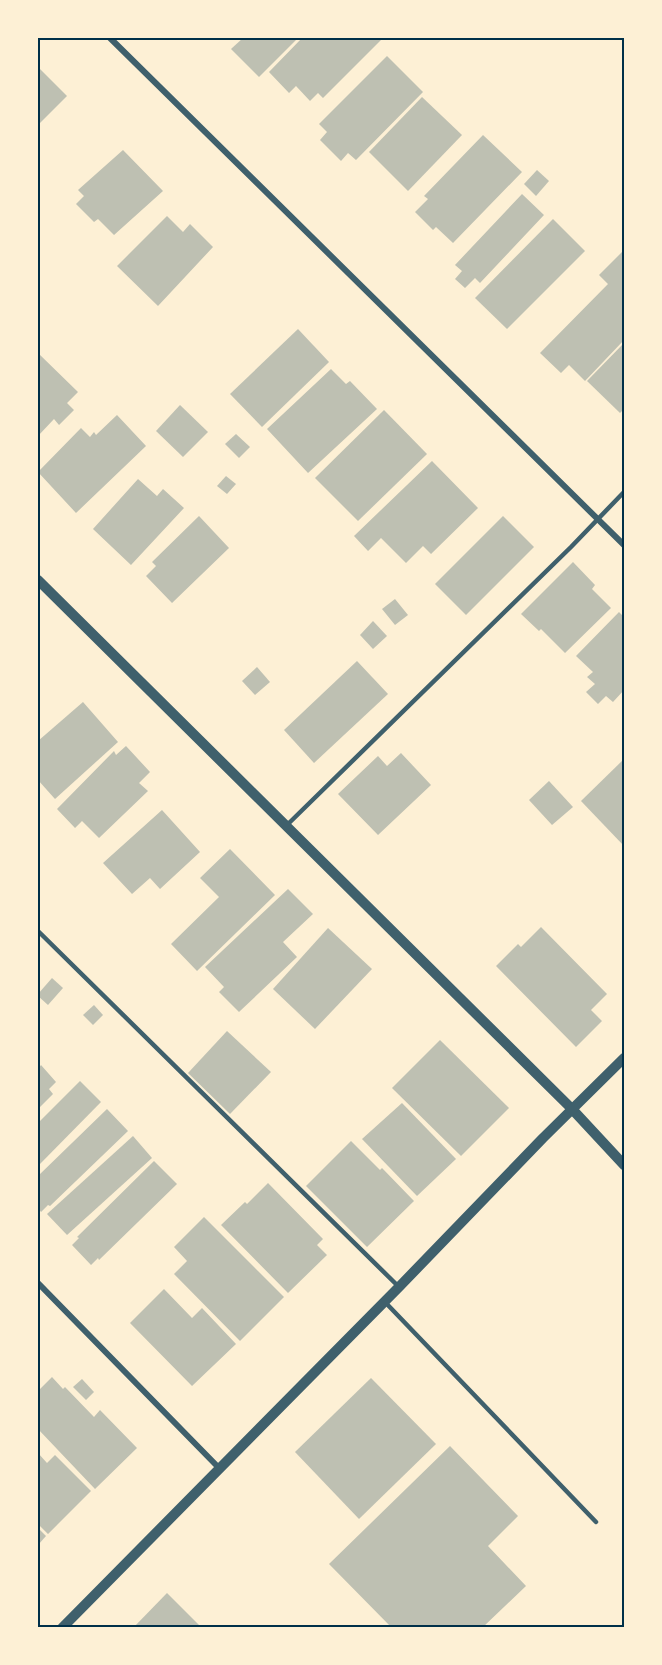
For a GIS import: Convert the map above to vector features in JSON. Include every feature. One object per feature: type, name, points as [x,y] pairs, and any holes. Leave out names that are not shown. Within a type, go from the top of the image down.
[{"type":"street","points":[[110,38],[624,545]]},
{"type":"street","points":[[38,580],[572,1109],[624,1165]]},
{"type":"street","points":[[62,1628],[624,1058]]},
{"type":"street","points":[[38,1283],[220,1469]]},
{"type":"lane","points":[[286,826],[599,520],[624,492]]},
{"type":"lane","points":[[38,931],[399,1287]]},
{"type":"lane","points":[[384,1301],[596,1522]]},
{"type":"building","points":[[243,38],[298,38],[259,77],[231,49]]},
{"type":"building","points":[[302,38],[383,38],[323,98],[318,93],[310,101],[296,86],[289,93],[269,72]]},
{"type":"building","points":[[387,56],[423,92],[356,160],[348,153],[341,161],[320,140],[327,132],[319,124]]},
{"type":"building","points":[[38,67],[67,96],[38,125]]},
{"type":"building","points":[[422,97],[462,135],[408,191],[369,152]]},
{"type":"building","points":[[483,135],[522,172],[453,243],[436,227],[433,230],[415,212],[428,199],[424,196]]},
{"type":"building","points":[[123,150],[163,191],[114,235],[98,219],[94,222],[76,204],[84,196],[78,190]]},
{"type":"building","points":[[537,170],[549,181],[536,196],[524,184]]},
{"type":"building","points":[[522,194],[544,215],[480,283],[475,278],[465,288],[455,279],[462,271],[455,265]]},
{"type":"building","points":[[167,216],[183,232],[190,224],[213,247],[158,306],[117,266]]},
{"type":"building","points":[[553,219],[585,251],[507,329],[475,298]]},
{"type":"building","points":[[622,252],[624,254],[624,340],[585,381],[569,365],[561,373],[540,353],[608,284],[599,275]]},
{"type":"building","points":[[298,329],[329,362],[262,427],[230,394]]},
{"type":"building","points":[[624,343],[624,409],[620,413],[587,381]]},
{"type":"building","points":[[38,353],[78,392],[67,403],[74,410],[59,425],[54,419],[38,436]]},
{"type":"building","points":[[331,369],[346,384],[350,381],[377,409],[308,473],[267,429]]},
{"type":"building","points":[[180,405],[208,432],[183,457],[156,431]]},
{"type":"building","points":[[384,410],[427,454],[358,521],[315,478]]},
{"type":"building","points":[[117,415],[146,446],[76,513],[38,472],[81,428],[90,437],[94,432],[96,435]]},
{"type":"building","points":[[236,434],[250,447],[239,458],[225,444]]},
{"type":"building","points":[[432,461],[478,508],[431,554],[423,546],[406,563],[381,538],[368,551],[354,536]]},
{"type":"building","points":[[226,476],[236,484],[227,494],[217,486]]},
{"type":"building","points":[[138,479],[157,496],[163,489],[184,508],[131,565],[93,529]]},
{"type":"building","points":[[199,516],[229,548],[172,603],[146,576],[156,566],[152,562]]},
{"type":"building","points":[[503,516],[534,547],[466,615],[435,584]]},
{"type":"building","points":[[573,562],[595,585],[592,589],[611,608],[565,653],[541,629],[539,631],[521,614]]},
{"type":"building","points":[[395,599],[408,615],[395,625],[382,609]]},
{"type":"building","points":[[619,612],[624,617],[624,690],[613,702],[606,696],[598,704],[586,692],[595,684],[587,677],[593,672],[576,656]]},
{"type":"building","points":[[373,621],[387,636],[373,649],[360,635]]},
{"type":"building","points":[[357,661],[388,694],[314,763],[284,730]]},
{"type":"building","points":[[257,667],[270,682],[255,695],[242,681]]},
{"type":"building","points":[[83,702],[118,742],[55,799],[38,780],[38,741]]},
{"type":"building","points":[[126,746],[150,772],[139,783],[148,791],[99,838],[82,821],[75,828],[57,809],[114,751],[116,755]]},
{"type":"building","points":[[401,753],[431,785],[378,835],[338,794],[378,756],[387,766]]},
{"type":"building","points":[[624,759],[624,846],[581,801]]},
{"type":"building","points":[[549,781],[573,807],[552,825],[529,800]]},
{"type":"building","points":[[162,810],[200,852],[160,889],[150,878],[132,894],[103,863]]},
{"type":"building","points":[[230,849],[275,895],[197,971],[171,944],[219,897],[200,878]]},
{"type":"building","points":[[288,889],[313,914],[283,942],[297,957],[239,1012],[219,992],[224,987],[205,967]]},
{"type":"building","points":[[541,927],[607,994],[591,1010],[602,1021],[576,1047],[496,966],[518,944],[521,947]]},
{"type":"building","points":[[328,928],[372,969],[315,1029],[273,989]]},
{"type":"building","points":[[52,978],[63,988],[48,1005],[38,994]]},
{"type":"building","points":[[94,1005],[103,1015],[93,1025],[83,1015]]},
{"type":"building","points":[[227,1031],[271,1072],[230,1114],[188,1073]]},
{"type":"building","points":[[440,1040],[509,1108],[461,1156],[392,1088]]},
{"type":"building","points":[[41,1065],[56,1082],[49,1089],[53,1094],[38,1109],[38,1069]]},
{"type":"building","points":[[80,1081],[101,1102],[38,1166],[38,1123]]},
{"type":"building","points":[[402,1103],[456,1159],[417,1196],[362,1139]]},
{"type":"building","points":[[107,1109],[128,1131],[41,1212],[38,1208],[38,1176]]},
{"type":"building","points":[[133,1136],[152,1158],[67,1235],[47,1214]]},
{"type":"building","points":[[351,1141],[380,1170],[382,1168],[414,1201],[367,1247],[306,1186]]},
{"type":"building","points":[[154,1161],[177,1184],[99,1260],[98,1258],[91,1265],[72,1245],[79,1238],[77,1237]]},
{"type":"building","points":[[268,1183],[323,1239],[317,1245],[327,1255],[288,1293],[221,1225]]},
{"type":"building","points":[[204,1217],[284,1297],[240,1341],[174,1274],[187,1261],[174,1247]]},
{"type":"building","points":[[164,1289],[192,1318],[202,1308],[236,1344],[192,1386],[130,1323]]},
{"type":"building","points":[[52,1377],[94,1417],[100,1410],[137,1448],[95,1489],[38,1429],[38,1391]]},
{"type":"building","points":[[371,1378],[436,1444],[359,1519],[295,1452]]},
{"type":"building","points":[[82,1379],[94,1392],[86,1400],[73,1387]]},
{"type":"building","points":[[450,1446],[518,1516],[488,1546],[526,1586],[482,1628],[392,1628],[329,1564]]},
{"type":"building","points":[[38,1453],[47,1463],[55,1455],[91,1491],[48,1534],[38,1524]]},
{"type":"building","points":[[38,1528],[46,1536],[38,1545]]},
{"type":"building","points":[[167,1593],[202,1628],[133,1628]]}]
